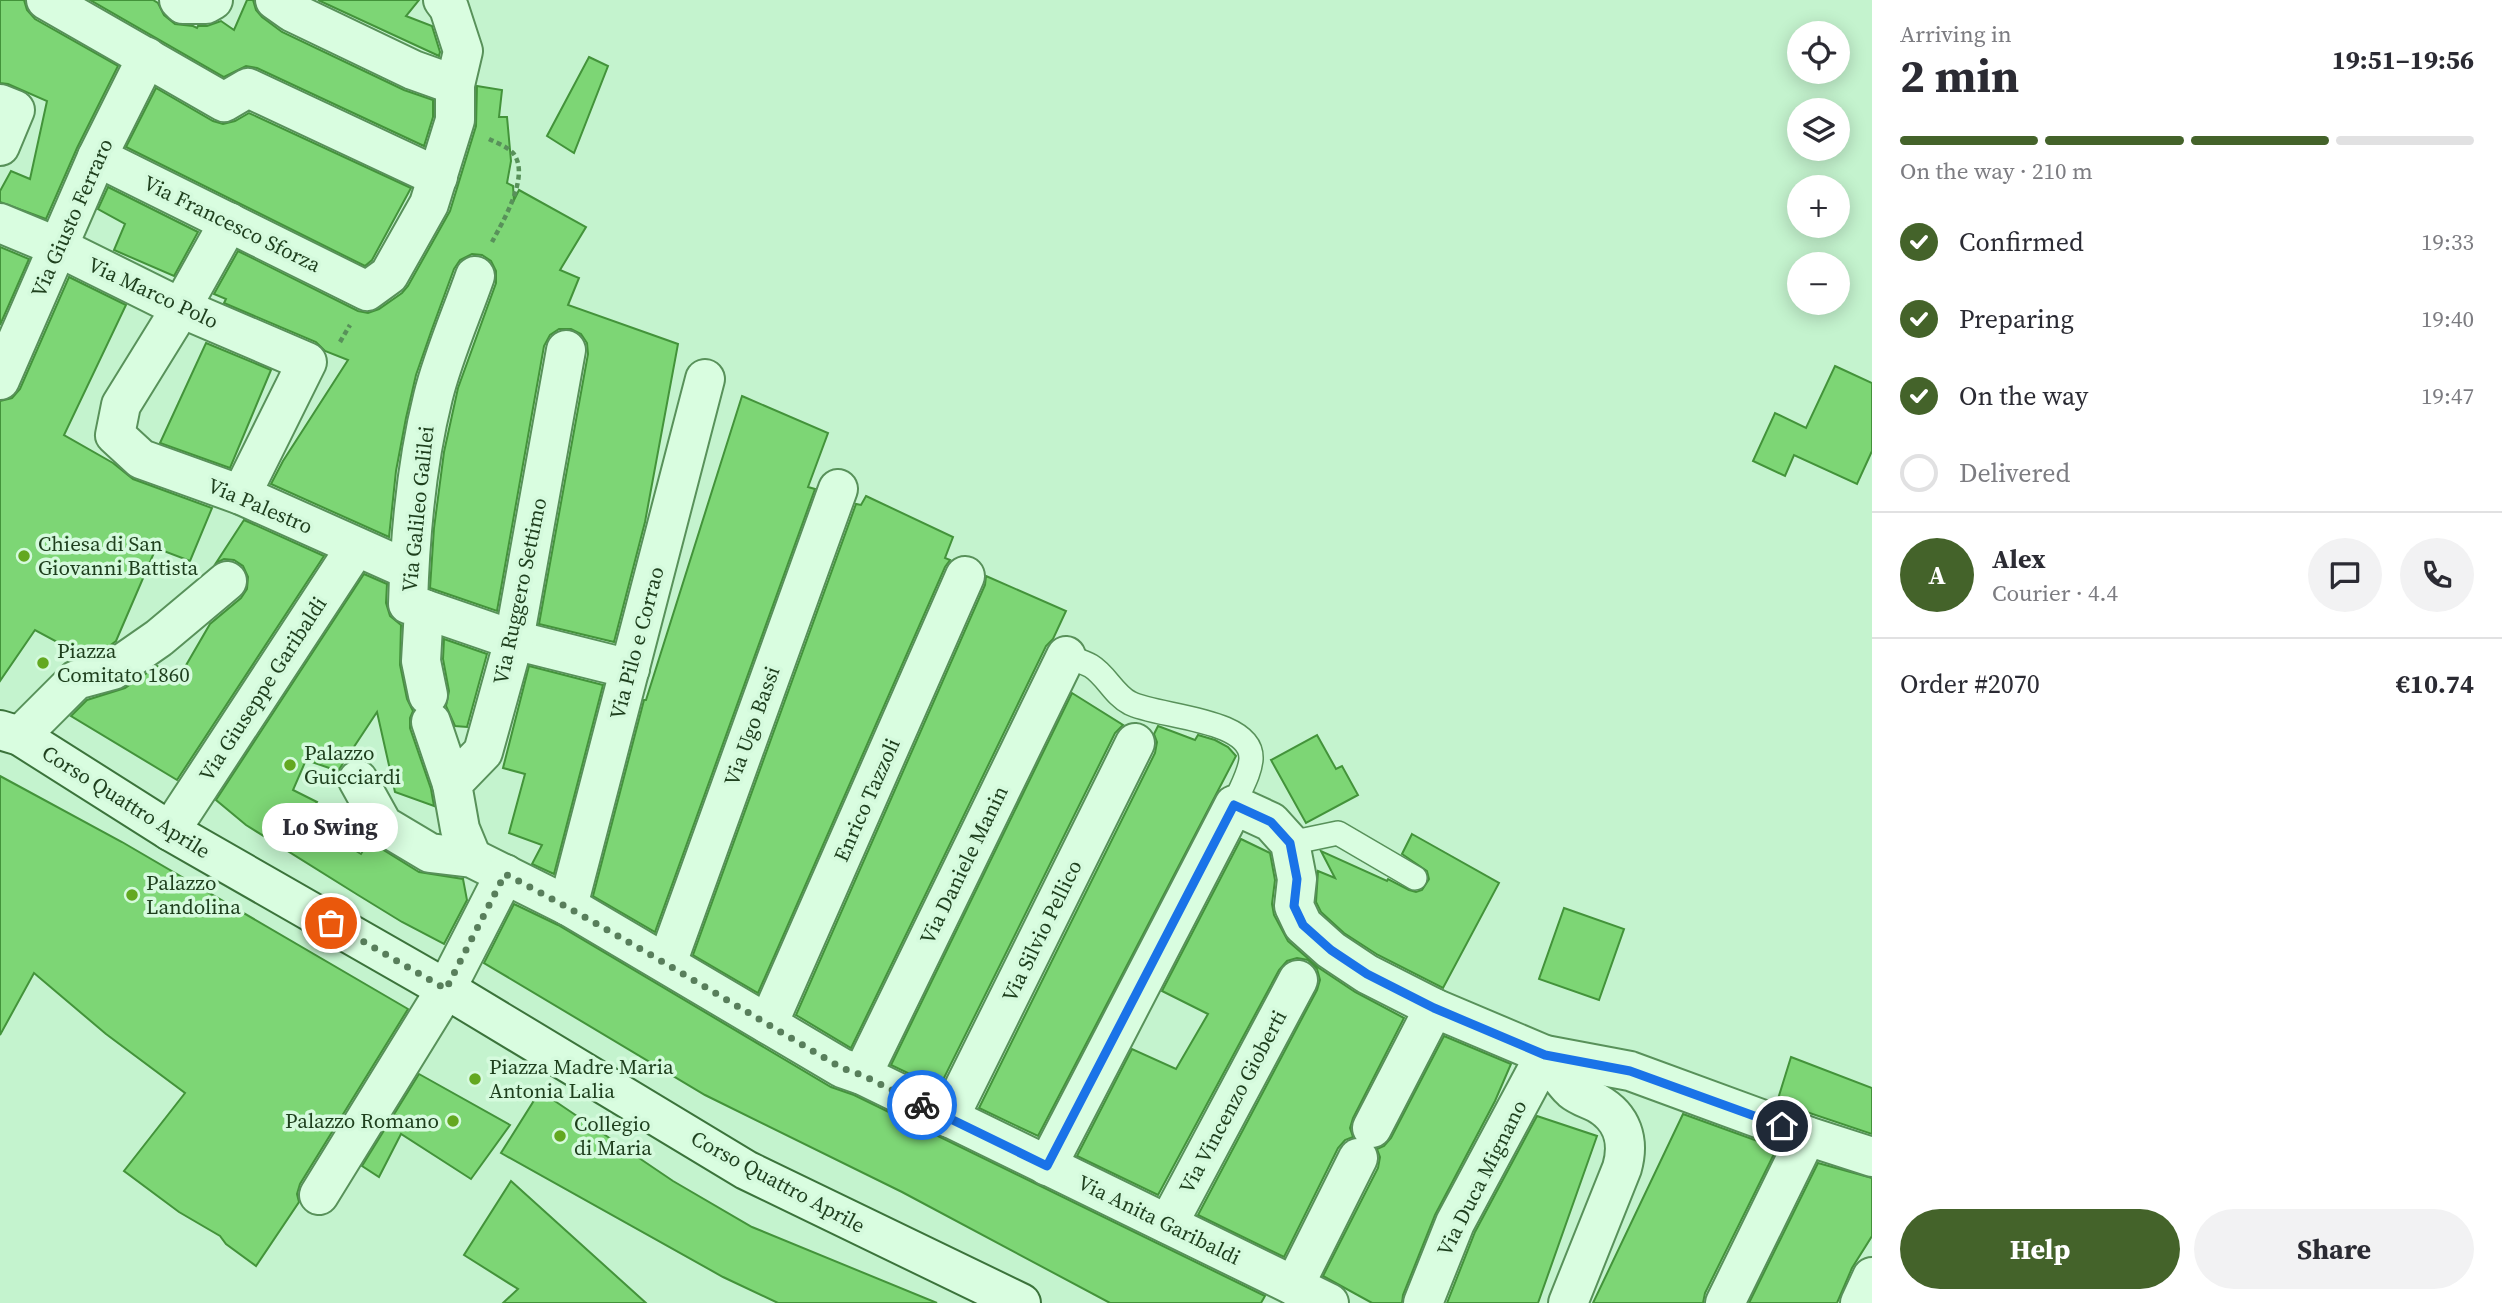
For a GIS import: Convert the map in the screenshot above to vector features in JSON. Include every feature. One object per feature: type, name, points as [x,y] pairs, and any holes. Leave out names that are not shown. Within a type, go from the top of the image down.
[{"type":"street","points":[[46,0],[224,102],[248,88],[438,177]]},
{"type":"street","points":[[179,0],[183,4],[206,4],[213,0]]},
{"type":"street","points":[[275,0],[292,12],[412,71],[455,102]]},
{"type":"street","points":[[368,291],[389,275],[429,204],[438,177],[463,51],[449,8],[443,0]]},
{"type":"street","name":"Via Giusto Ferraro","points":[[0,380],[97,157],[147,57]]},
{"type":"street","points":[[0,104],[15,110],[0,146]]},
{"type":"street","name":"Via Francesco Sforza","points":[[97,157],[368,291]]},
{"type":"street","points":[[181,308],[229,222]]},
{"type":"street","name":"Via Marco Polo","points":[[0,223],[58,247],[181,308],[307,362]]},
{"type":"street","name":"Via Galileo Galilei","points":[[452,785],[430,708],[421,661],[424,609],[408,604],[409,570],[419,461],[433,395],[475,276]]},
{"type":"street","name":"Via Palestro","points":[[181,308],[121,405],[115,435],[141,459],[241,495],[409,570]]},
{"type":"street","name":"Via Ruggero Settimo","points":[[452,785],[483,752],[514,639],[566,350]]},
{"type":"street","points":[[241,495],[307,362]]},
{"type":"street","name":"Via Pilo e Corrao","points":[[568,906],[705,379]]},
{"type":"street","name":"Via Ugo Bassi","points":[[667,963],[838,489]]},
{"type":"street","name":"Via Giuseppe Garibaldi","points":[[170,831],[356,547]]},
{"type":"street","name":"Enrico Tazzoli","points":[[768,1024],[965,576]]},
{"type":"street","points":[[10,733],[76,680],[113,670],[159,638],[227,581]]},
{"type":"street","points":[[424,609],[514,639],[630,669]]},
{"type":"street","name":"Via Daniele Manin","points":[[862,1075],[1066,656]]},
{"type":"street","name":"Corso Quattro Aprile","points":[[10,733],[170,831],[446,989],[746,1170],[1021,1303]]},
{"type":"street","name":"Via Silvio Pellico","points":[[949,1118],[1135,743]]},
{"type":"street","points":[[358,780],[383,825],[430,853],[489,866]]},
{"type":"street","points":[[452,785],[460,829],[489,866]]},
{"type":"street","points":[[1047,1166],[1234,805],[1271,822],[1290,843],[1297,879],[1294,906],[1303,925],[1331,950],[1367,974],[1434,1008],[1545,1055],[1630,1071],[1872,1157]]},
{"type":"street","points":[[319,1195],[446,989],[489,866]]},
{"type":"street","name":"Via Anita Garibaldi","points":[[489,866],[568,906],[842,1068],[862,1075],[1329,1303]]},
{"type":"street","name":"Via Vincenzo Gioberti","points":[[1168,1224],[1297,981]]},
{"type":"street","points":[[1294,1286],[1434,1008]]},
{"type":"street","points":[[1545,1055],[1573,1091],[1606,1108],[1616,1117],[1626,1142],[1622,1168],[1568,1303]]},
{"type":"street","name":"Via Duca Mignano","points":[[1423,1303],[1455,1223],[1545,1055]]},
{"type":"street","points":[[1725,1303],[1807,1136]]},
{"type":"street","points":[[1860,1303],[1872,1277]]},
{"type":"lane","points":[[1066,656],[1093,667],[1129,703],[1152,711],[1206,721],[1238,736],[1246,743],[1251,762],[1234,805]]},
{"type":"lane","points":[[1290,843],[1338,833],[1415,878]]},
{"type":"path","points":[[455,102],[512,151],[519,163],[515,197],[475,276]]},
{"type":"path","points":[[307,362],[332,357],[368,291]]},
{"type":"building","points":[[0,0],[24,0],[27,10],[35,19],[118,66],[77,148],[46,219],[0,202],[0,191],[11,171],[30,179],[47,101],[0,83]]},
{"type":"building","points":[[90,0],[153,0],[175,24],[197,28],[221,21],[234,30],[247,0],[253,0],[262,17],[282,32],[404,90],[433,100],[433,117],[424,146],[257,68],[246,66],[224,77]]},
{"type":"building","points":[[318,0],[419,0],[406,16],[432,26],[439,56]]},
{"type":"building","points":[[589,57],[608,66],[574,153],[547,136]]},
{"type":"building","points":[[477,86],[502,90],[499,117],[507,117],[511,161],[507,183],[513,186],[514,200],[519,190],[586,227],[560,270],[579,278],[568,305],[678,344],[645,522],[614,642],[539,624],[588,354],[587,343],[581,334],[571,329],[559,329],[550,335],[544,346],[497,611],[430,588],[434,528],[444,452],[458,388],[496,283],[496,271],[491,261],[482,255],[472,254],[460,260],[454,269],[416,375],[396,471],[389,537],[271,484],[348,360],[325,351],[316,342],[224,303],[226,299],[214,294],[238,251],[358,311],[368,313],[379,309],[402,293],[450,211],[476,126]]},
{"type":"building","points":[[156,88],[223,124],[249,113],[411,188],[372,260],[365,266],[126,147]]},
{"type":"building","points":[[108,187],[198,232],[174,276],[114,250],[125,224],[98,209]]},
{"type":"building","points":[[0,247],[29,259],[0,325]]},
{"type":"building","points":[[69,277],[126,305],[64,435],[113,463],[133,479],[212,508],[190,561],[156,548],[116,641],[104,650],[83,656],[35,630],[0,681],[0,401],[12,398],[20,389]]},
{"type":"building","points":[[206,343],[271,370],[230,468],[160,443]]},
{"type":"building","points":[[1835,366],[1872,383],[1872,451],[1857,484],[1794,455],[1785,476],[1753,461],[1775,413],[1806,428]]},
{"type":"building","points":[[742,396],[828,433],[808,487],[815,489],[655,932],[593,896],[644,700]]},
{"type":"building","points":[[866,496],[953,537],[945,558],[950,560],[758,993],[693,955],[856,504],[861,505]]},
{"type":"building","points":[[244,520],[324,556],[177,780],[71,716],[87,700],[125,688],[157,666],[178,679],[210,624],[241,598],[247,589],[248,577],[243,566],[234,560],[224,559],[216,563]]},
{"type":"building","points":[[364,574],[387,584],[386,603],[390,616],[401,625],[400,665],[407,699],[413,711],[410,728],[431,789],[434,806],[395,792],[377,712],[338,771],[306,760],[293,790],[317,802],[305,820],[361,854],[369,841],[419,872],[463,879],[467,900],[444,944],[402,922],[246,825],[216,800]]},
{"type":"building","points":[[986,576],[1066,611],[1053,639],[1046,646],[851,1048],[796,1015],[985,585]]},
{"type":"building","points":[[444,639],[487,654],[467,727],[455,726],[446,706],[449,691],[443,659]]},
{"type":"building","points":[[529,666],[603,685],[554,874],[532,864],[542,845],[509,833],[525,774],[503,768]]},
{"type":"building","points":[[1072,693],[1123,725],[1115,733],[939,1088],[891,1065]]},
{"type":"building","points":[[1158,726],[1195,740],[1198,735],[1215,740],[1228,747],[1236,756],[1038,1136],[979,1108],[1155,753],[1157,742],[1154,734]]},
{"type":"building","points":[[1317,735],[1336,769],[1342,766],[1358,795],[1306,823],[1271,760]]},
{"type":"building","points":[[0,776],[122,842],[408,1009],[300,1184],[297,1194],[299,1202],[256,1266],[226,1244],[220,1236],[179,1212],[124,1171],[185,1093],[106,1034],[34,973],[0,1035]]},
{"type":"building","points":[[1412,834],[1499,883],[1443,988],[1378,955],[1344,933],[1321,912],[1316,902],[1318,871],[1335,878],[1321,851],[1409,890],[1422,890],[1429,879],[1427,871],[1402,854]]},
{"type":"building","points":[[1241,839],[1270,853],[1275,880],[1272,904],[1274,915],[1288,941],[1319,968],[1355,992],[1404,1018],[1353,1118],[1350,1128],[1353,1137],[1345,1140],[1338,1148],[1284,1257],[1198,1215],[1317,990],[1320,980],[1317,969],[1308,960],[1297,958],[1287,961],[1279,970],[1158,1195],[1077,1156],[1132,1049],[1176,1069],[1208,1014],[1162,991]]},
{"type":"building","points":[[514,904],[558,925],[831,1087],[854,1095],[1265,1296],[1261,1303],[1110,1303],[902,1192],[705,1095],[484,963]]},
{"type":"building","points":[[1564,908],[1624,929],[1599,1000],[1539,979]]},
{"type":"building","points":[[1444,1036],[1511,1064],[1495,1101],[1435,1215],[1402,1303],[1372,1303],[1323,1276],[1378,1168],[1380,1157],[1377,1149],[1391,1138]]},
{"type":"building","points":[[1791,1057],[1872,1088],[1872,1134],[1777,1102]]},
{"type":"building","name":"Palazzo Romano","points":[[419,1074],[510,1125],[471,1179],[401,1134],[379,1177],[362,1166]]},
{"type":"building","points":[[540,1091],[673,1181],[752,1227],[937,1303],[778,1303],[723,1277],[501,1153]]},
{"type":"building","points":[[1683,1114],[1777,1148],[1705,1293],[1703,1303],[1593,1303]]},
{"type":"building","points":[[1537,1116],[1597,1136],[1538,1303],[1447,1303],[1475,1232]]},
{"type":"building","points":[[1818,1163],[1872,1178],[1872,1236],[1852,1268],[1837,1303],[1749,1303]]},
{"type":"building","points":[[511,1181],[646,1303],[503,1303],[518,1289],[464,1255]]},
{"type":"way so far","points":[[331,923],[446,989],[505,874],[568,906],[842,1068],[922,1105]]},
{"type":"place","name":"Chiesa di San Giovanni Battista","points":[[24,556]]},
{"type":"place","name":"Piazza Comitato 1860","points":[[43,663]]},
{"type":"place","name":"Palazzo Guicciardi","points":[[290,765]]},
{"type":"place","name":"Palazzo Landolina","points":[[132,895]]},
{"type":"place","name":"Lo Swing","points":[[331,923]]},
{"type":"place","name":"Piazza Madre Maria Antonia Lalia","points":[[475,1079]]},
{"type":"place","name":"Palazzo Romano","points":[[453,1121]]},
{"type":"place","name":"Collegio di Maria","points":[[560,1136]]},
{"type":"route","points":[[922,1105],[1047,1166],[1234,805],[1271,822],[1290,843],[1297,879],[1294,906],[1303,925],[1331,950],[1367,974],[1434,1008],[1545,1055],[1630,1071],[1782,1126]]}]
